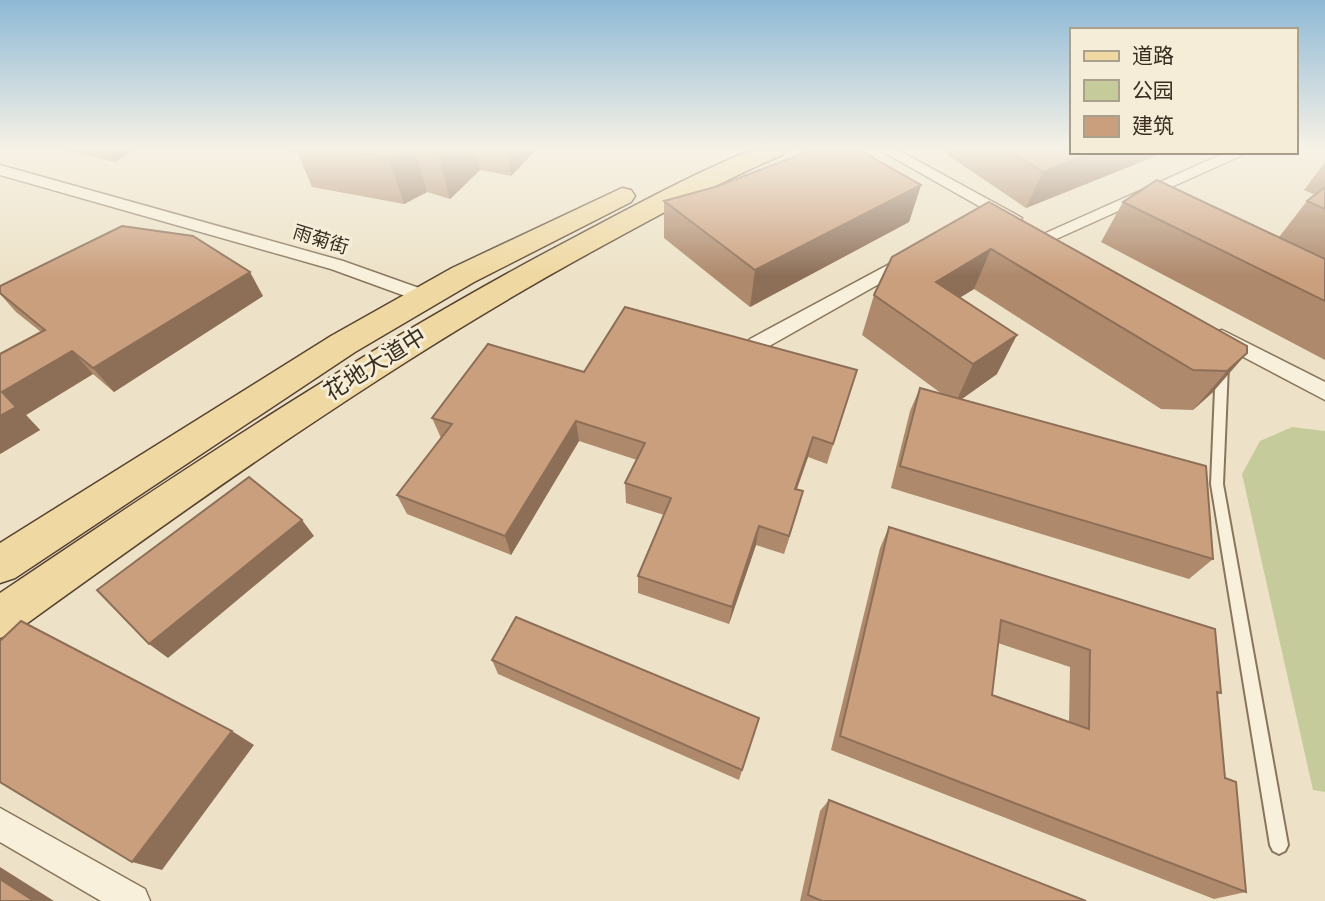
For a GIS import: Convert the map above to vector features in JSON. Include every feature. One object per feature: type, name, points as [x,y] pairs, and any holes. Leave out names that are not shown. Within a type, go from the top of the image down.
[{"type":"main road","name":"花地大道中","points":[[0,565],[332,351],[534,239],[631,192]]},
{"type":"main road","name":"花地大道中","points":[[0,618],[296,412],[408,342],[559,256],[683,192]]},
{"type":"street","name":"雨菊街","points":[[78,192],[337,265],[426,297]]},
{"type":"street","points":[[966,192],[1071,250]]},
{"type":"street","points":[[1048,236],[1149,192]]},
{"type":"street","points":[[974,223],[998,209]]},
{"type":"street","points":[[757,345],[926,250]]},
{"type":"street","points":[[1200,324],[1325,393]]},
{"type":"street","points":[[0,824],[133,901]]},
{"type":"lane","points":[[1223,338],[1217,484],[1279,845]]},
{"type":"green space","points":[[1292,427],[1325,431],[1325,792],[1313,790],[1242,474],[1260,441]]},
{"type":"building","points":[[697,192],[907,192],[755,270],[664,201]]},
{"type":"building","points":[[1138,192],[1183,192],[1325,259],[1325,301],[1123,202]]},
{"type":"building","points":[[1319,192],[1325,192],[1325,209],[1307,201]]},
{"type":"building","points":[[989,202],[1247,346],[1247,353],[1227,371],[1193,370],[991,249],[936,282],[1017,335],[973,364],[874,295],[892,257]]},
{"type":"building","points":[[122,226],[193,236],[250,272],[93,368],[72,351],[2,392],[16,407],[0,416],[0,354],[45,330],[0,293],[0,286]]},
{"type":"building","points":[[625,307],[857,370],[833,444],[813,437],[795,489],[803,491],[789,536],[759,526],[732,607],[638,576],[671,498],[625,483],[645,443],[576,421],[505,536],[397,495],[452,424],[432,418],[488,344],[584,372]]},
{"type":"building","points":[[920,388],[1206,466],[1213,559],[900,466]]},
{"type":"building","points":[[249,477],[302,520],[149,644],[97,590]]},
{"type":"building","points":[[889,527],[1215,629],[1221,693],[1217,692],[1225,778],[1236,782],[1246,892],[840,736]],"holes":[[[1001,620],[1090,650],[1089,729],[992,695]]]},
{"type":"building","points":[[516,617],[759,718],[742,770],[492,660]]},
{"type":"building","points":[[21,621],[232,731],[132,862],[0,782],[0,641]]},
{"type":"building","points":[[829,800],[1086,901],[822,901],[808,895]]},
{"type":"building","points":[[0,879],[34,901],[0,901]]}]
